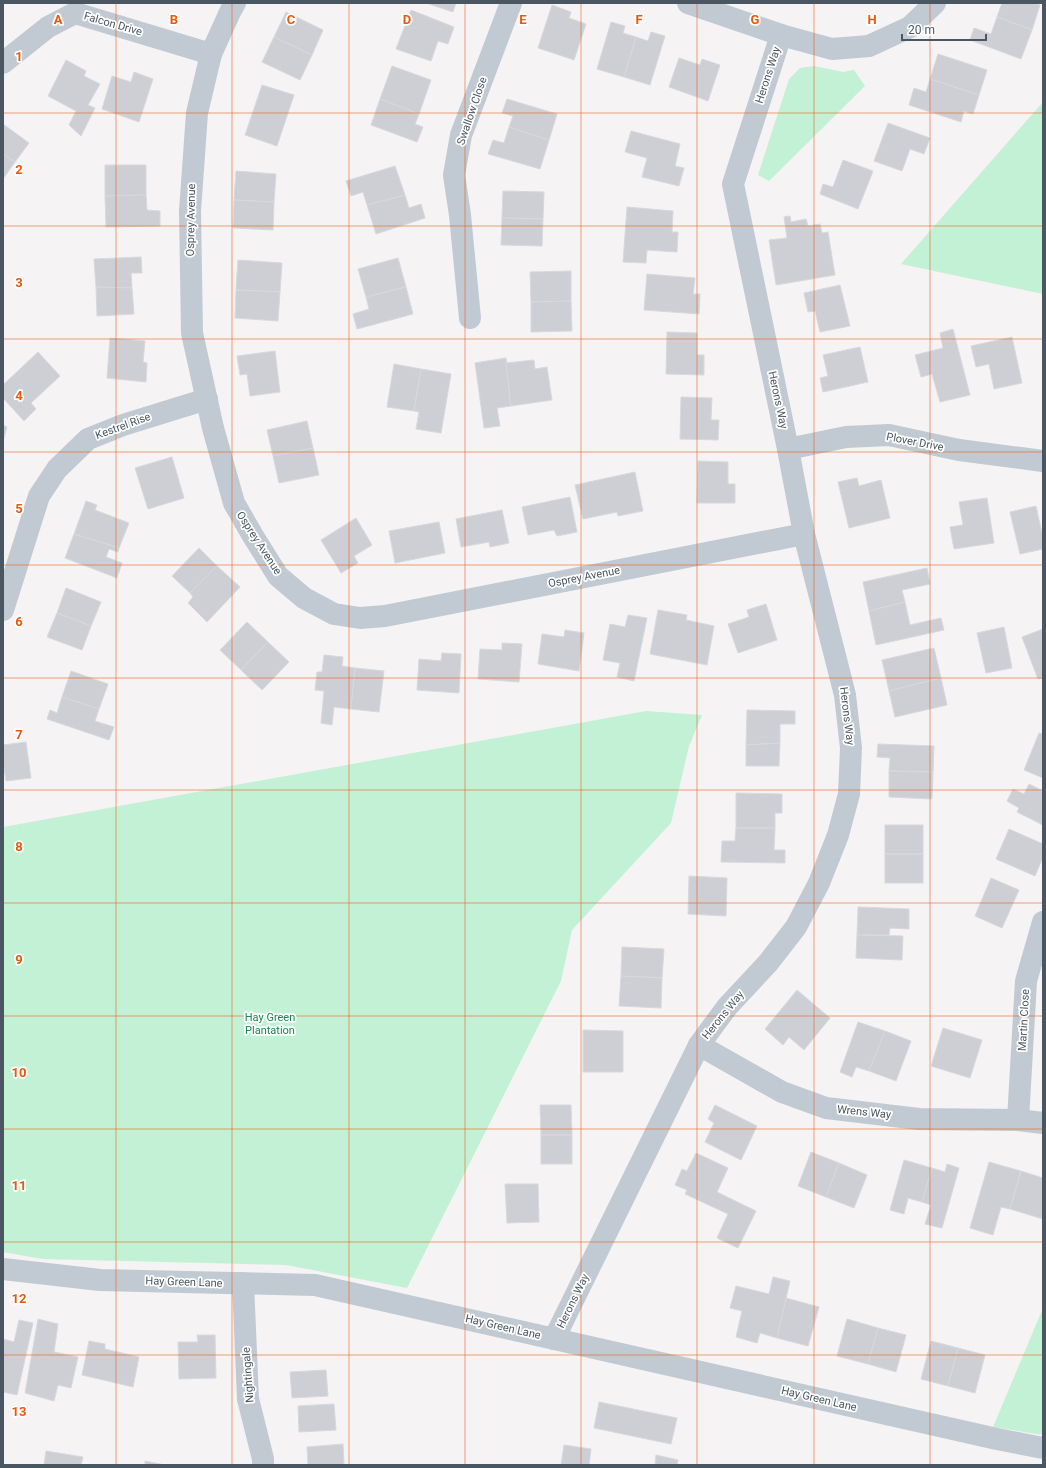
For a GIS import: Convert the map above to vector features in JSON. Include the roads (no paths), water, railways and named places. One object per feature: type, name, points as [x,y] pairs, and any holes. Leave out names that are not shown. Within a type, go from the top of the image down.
[{"type":"street","name":"Osprey Avenue","points":[[235,3],[211,54],[197,113],[190,211],[192,333],[234,504],[278,576],[304,598],[334,614],[360,618],[385,616],[804,534]]},
{"type":"street","name":"Swallow Close","points":[[470,318],[460,215],[454,175],[461,135],[511,3]]},
{"type":"street","points":[[688,3],[781,35],[832,49],[869,46],[910,27],[935,3]]},
{"type":"street","name":"Falcon Drive","points":[[3,63],[48,27],[75,13],[211,54]]},
{"type":"street","name":"Herons Way","points":[[554,1339],[699,1045],[727,1007],[768,963],[796,927],[819,883],[838,835],[849,794],[851,748],[845,695],[804,534],[788,449],[733,184],[781,35]]},
{"type":"street","name":"Kestrel Rise","points":[[3,610],[39,496],[57,469],[88,439],[122,425],[207,399]]},
{"type":"street","name":"Plover Drive","points":[[788,449],[846,437],[889,435],[959,450],[1043,461]]},
{"type":"street","name":"Martin Close","points":[[1018,1120],[1026,981],[1043,922]]},
{"type":"street","name":"Wrens Way","points":[[699,1045],[782,1092],[826,1108],[919,1119],[1018,1120],[1043,1123]]},
{"type":"street","name":"Hay Green Lane","points":[[3,1269],[100,1280],[315,1286],[997,1440],[1043,1448]]},
{"type":"street","name":"Nightingale","points":[[243,1283],[248,1399],[263,1459],[263,1465]]},
{"type":"park label","name":"Hay Green Plantation","points":[[270,1023]]}]
